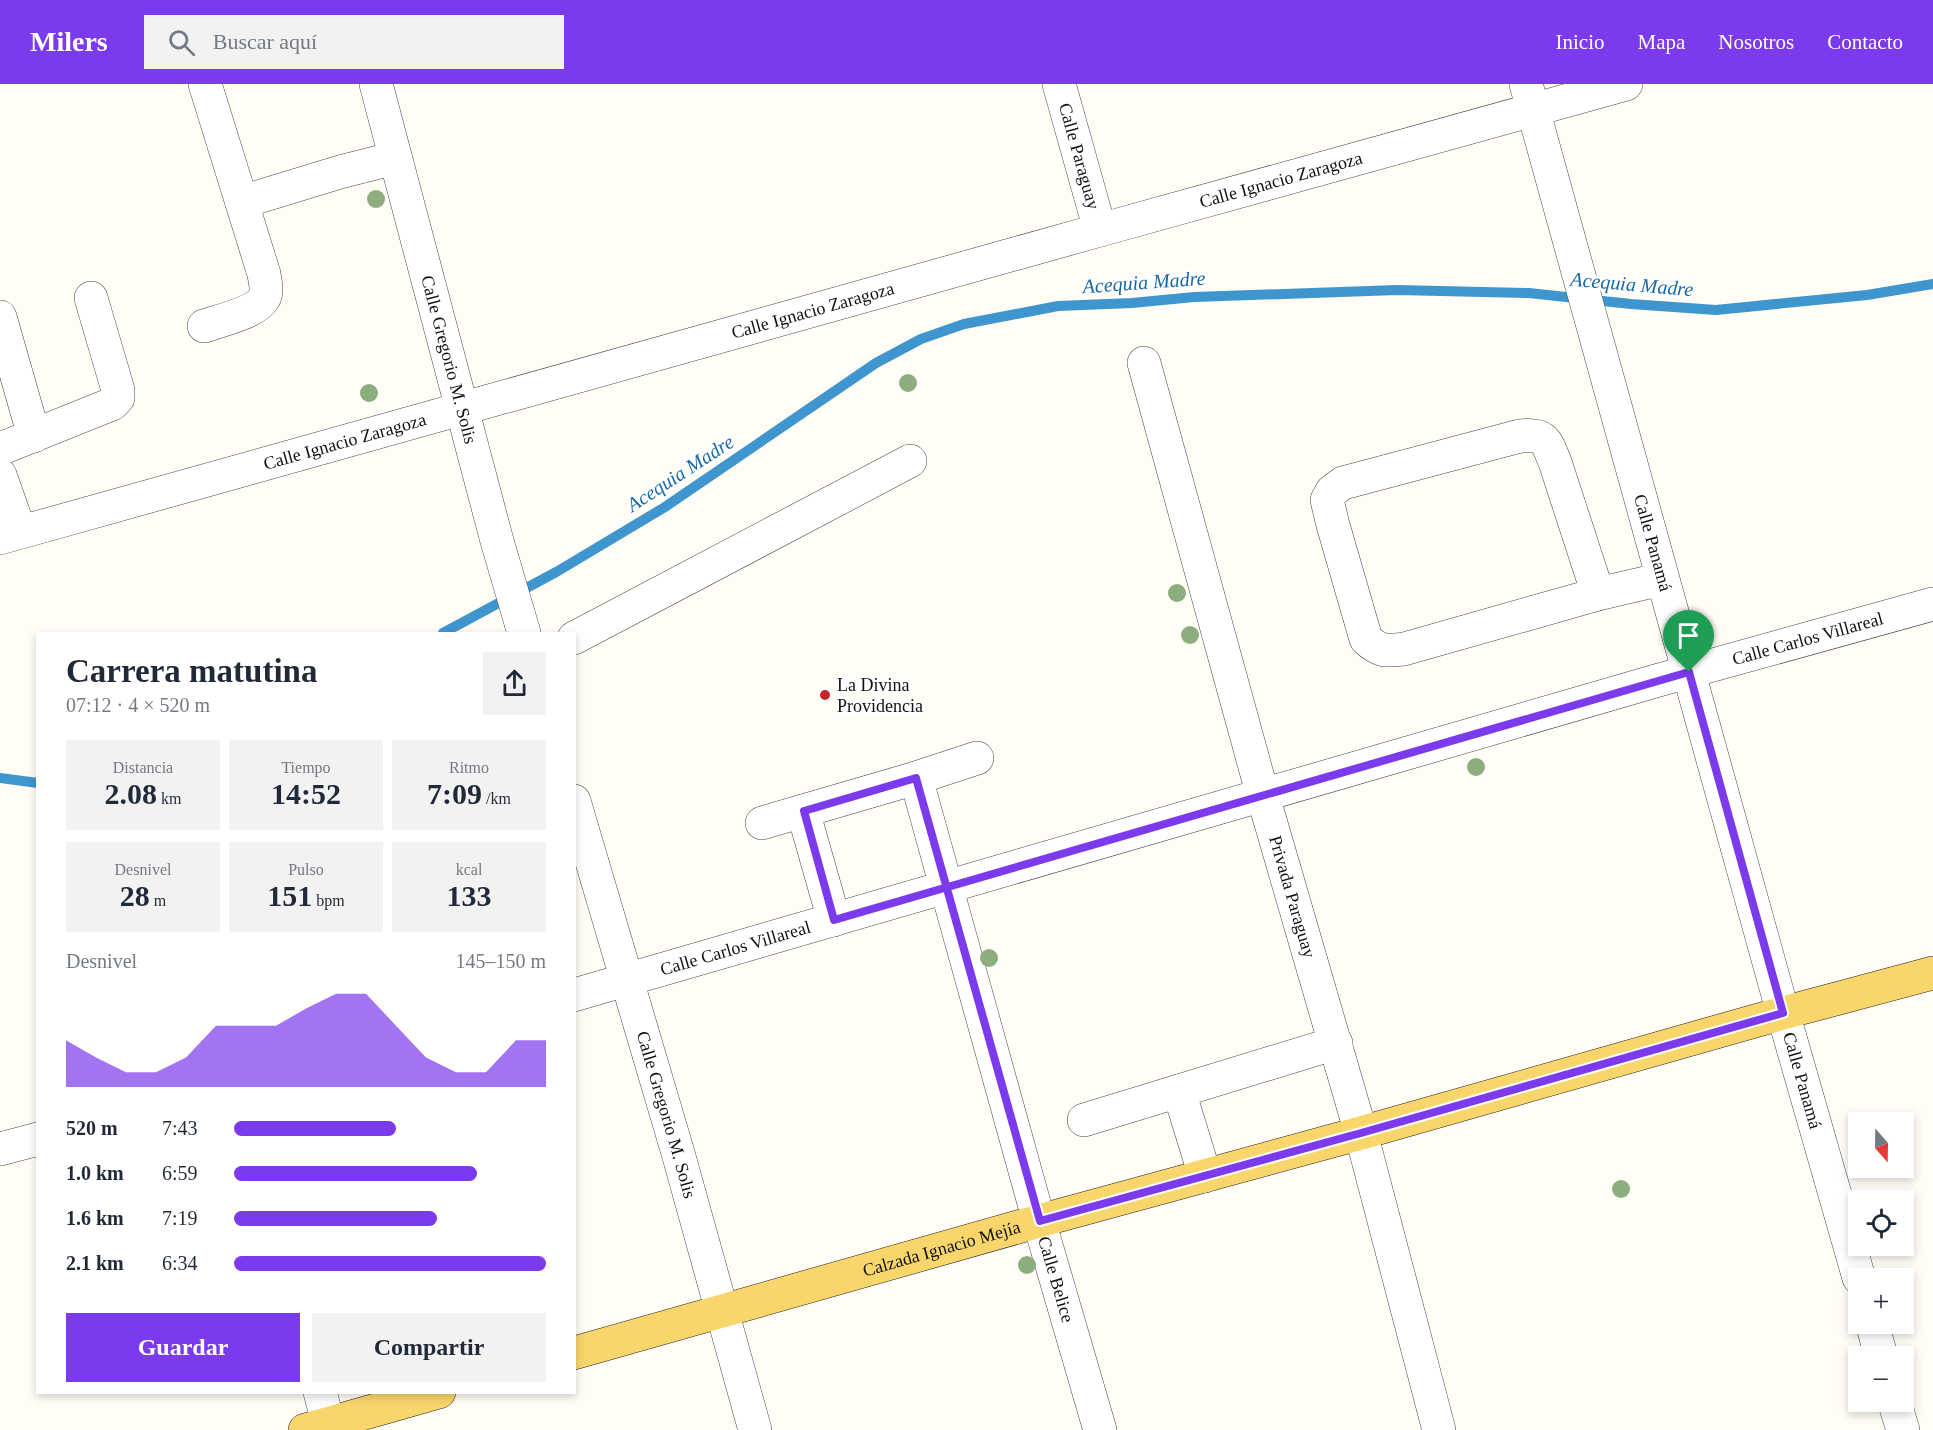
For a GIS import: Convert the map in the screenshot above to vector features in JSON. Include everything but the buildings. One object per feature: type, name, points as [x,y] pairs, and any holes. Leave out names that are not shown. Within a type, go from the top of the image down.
[{"type":"main road","name":"Calzada Ignacio Mejía","points":[[576,1352],[1783,1013],[1933,973]]},
{"type":"main road","points":[[321,1428],[432,1394]]},
{"type":"street","points":[[204,326],[256,308],[265,298],[264,274],[205,84]]},
{"type":"street","name":"Calle Gregorio M. Solis","points":[[376,84],[497,541],[524,631]]},
{"type":"street","name":"Calle Paraguay","points":[[1059,84],[1100,230]]},
{"type":"street","name":"Calle Ignacio Zaragoza","points":[[10,535],[1100,230],[1530,97],[1626,84]]},
{"type":"street","name":"Calle Panamá","points":[[1530,97],[1662,579],[1856,1268]]},
{"type":"street","points":[[242,202],[340,172],[395,159]]},
{"type":"street","points":[[0,449],[112,404],[118,398],[118,390],[91,298]]},
{"type":"street","points":[[0,317],[34,436]]},
{"type":"street","name":"Privada Paraguay","points":[[1144,363],[1263,796],[1361,1133],[1439,1430]]},
{"type":"street","points":[[1598,594],[1555,462],[1546,441],[1534,434],[1343,483],[1332,491],[1327,500],[1366,639],[1376,648],[1386,651],[1404,650],[1598,594],[1662,579]]},
{"type":"street","points":[[576,637],[910,461]]},
{"type":"street","points":[[0,475],[10,535]]},
{"type":"street","name":"Calle Carlos Villareal","points":[[576,994],[1689,672],[1933,604]]},
{"type":"street","points":[[762,823],[977,758]]},
{"type":"street","name":"Calle Belice","points":[[916,778],[1100,1430]]},
{"type":"street","name":"Calle Gregorio M. Solis","points":[[576,808],[628,980],[755,1430]]},
{"type":"street","points":[[804,811],[834,920]]},
{"type":"street","points":[[1084,1120],[1336,1043]]},
{"type":"street","points":[[1179,1091],[1205,1176]]},
{"type":"street","points":[[0,1149],[36,1140]]},
{"type":"street","points":[[320,1394],[321,1428]]},
{"type":"street","points":[[1897,1412],[1903,1430]]},
{"type":"waterway","name":"Acequia Madre","points":[[445,632],[558,571],[665,507],[876,363],[921,339],[964,324],[1058,306],[1132,303],[1194,297],[1397,290],[1529,293],[1716,310],[1867,295],[1933,284]]},
{"type":"waterway","name":"Acequia Madre","points":[[0,778],[36,783]]},
{"type":"place","name":"La Divina Providencia","points":[[825,695]]},
{"type":"route","points":[[1689,672],[946,887],[834,920],[804,811],[916,778],[946,887],[969,970],[1040,1221],[1783,1013],[1689,672]]}]
